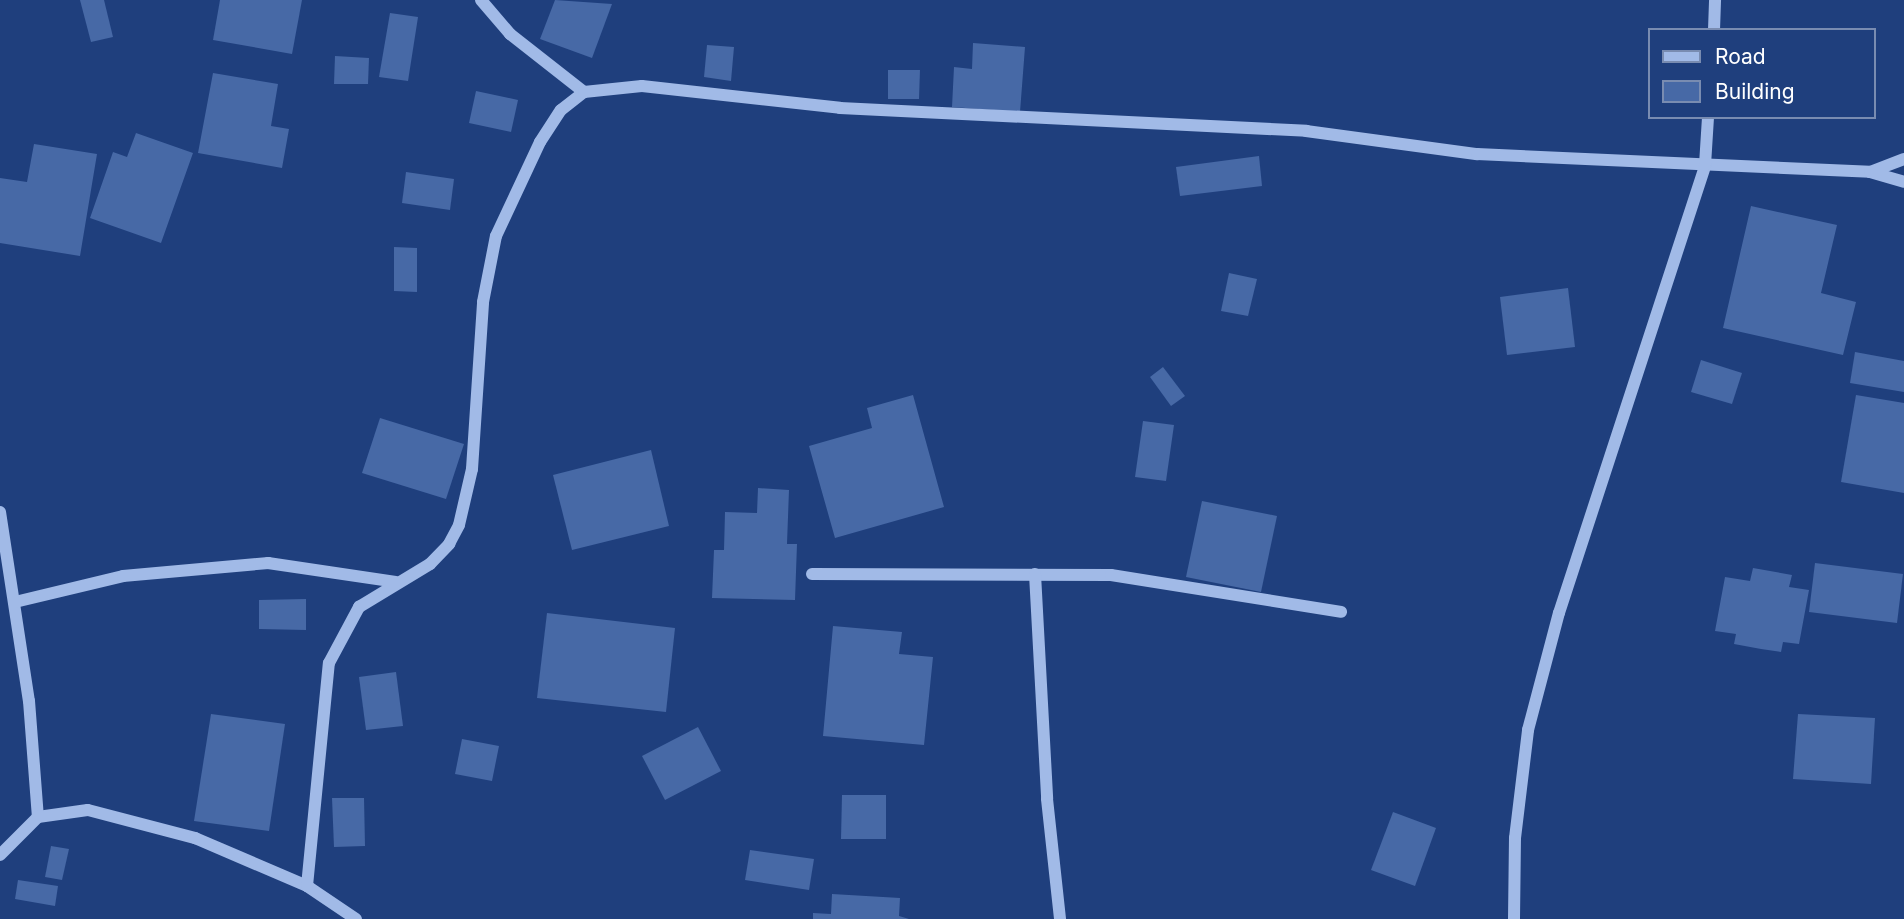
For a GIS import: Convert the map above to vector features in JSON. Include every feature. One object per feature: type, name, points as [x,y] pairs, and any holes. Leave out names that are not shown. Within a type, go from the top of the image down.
[{"type":"street","points":[[481,0],[510,34],[584,92]]},
{"type":"street","points":[[1713,28],[1715,0]]},
{"type":"street","points":[[307,886],[329,663],[359,607],[396,582],[430,564],[449,544],[459,525],[472,469],[482,302],[496,236],[540,142],[561,110],[584,92],[642,86],[840,108],[1265,128],[1477,154],[1870,173],[1904,182]]},
{"type":"street","points":[[1514,919],[1515,838],[1528,730],[1559,613],[1705,165],[1708,119]]},
{"type":"street","points":[[1870,173],[1904,159]]},
{"type":"street","points":[[0,512],[29,701],[38,817]]},
{"type":"street","points":[[15,602],[123,576],[268,563],[396,582]]},
{"type":"street","points":[[812,574],[1111,575],[1341,611]]},
{"type":"street","points":[[1035,574],[1047,799],[1060,919]]},
{"type":"street","points":[[0,855],[38,817],[88,810],[195,838],[307,886],[356,919]]},
{"type":"building","points":[[80,0],[104,0],[113,37],[91,42]]},
{"type":"building","points":[[220,0],[302,0],[292,54],[213,40]]},
{"type":"building","points":[[555,0],[612,4],[592,58],[540,39]]},
{"type":"building","points":[[390,13],[418,17],[408,81],[379,77]]},
{"type":"building","points":[[973,43],[1025,47],[1020,112],[952,107],[954,67],[972,69]]},
{"type":"building","points":[[707,45],[734,47],[731,81],[704,77]]},
{"type":"building","points":[[335,56],[369,58],[368,84],[334,84]]},
{"type":"building","points":[[888,70],[920,70],[919,99],[888,99]]},
{"type":"building","points":[[213,73],[278,84],[271,126],[289,129],[282,168],[198,153]]},
{"type":"building","points":[[476,91],[518,100],[511,132],[469,123]]},
{"type":"building","points":[[136,133],[193,153],[161,243],[90,218],[113,152],[127,157]]},
{"type":"building","points":[[34,144],[97,154],[80,256],[0,243],[0,178],[27,182]]},
{"type":"building","points":[[1259,156],[1262,186],[1180,196],[1176,167]]},
{"type":"building","points":[[406,172],[454,179],[450,210],[402,203]]},
{"type":"building","points":[[1751,206],[1837,225],[1821,293],[1856,302],[1843,355],[1723,328]]},
{"type":"building","points":[[394,247],[417,248],[417,292],[394,291]]},
{"type":"building","points":[[1229,273],[1257,279],[1248,316],[1221,311]]},
{"type":"building","points":[[1568,288],[1575,347],[1507,355],[1500,297]]},
{"type":"building","points":[[1855,352],[1904,361],[1904,392],[1850,383]]},
{"type":"building","points":[[1701,360],[1742,373],[1732,404],[1691,392]]},
{"type":"building","points":[[1163,367],[1185,396],[1171,406],[1150,377]]},
{"type":"building","points":[[913,395],[944,507],[835,538],[809,446],[872,428],[867,408]]},
{"type":"building","points":[[1856,395],[1904,403],[1904,493],[1841,482]]},
{"type":"building","points":[[380,418],[464,444],[446,499],[362,473]]},
{"type":"building","points":[[1143,421],[1174,425],[1166,481],[1135,477]]},
{"type":"building","points":[[651,450],[669,526],[572,550],[553,475]]},
{"type":"building","points":[[758,488],[789,490],[787,544],[797,544],[795,600],[712,598],[714,550],[724,550],[725,512],[757,513]]},
{"type":"building","points":[[1202,501],[1277,516],[1261,592],[1186,577]]},
{"type":"building","points":[[1815,563],[1903,574],[1897,623],[1809,612]]},
{"type":"building","points":[[1753,568],[1792,575],[1789,587],[1809,590],[1799,644],[1783,642],[1781,652],[1761,649],[1734,644],[1736,634],[1715,631],[1725,577],[1750,581]]},
{"type":"building","points":[[306,599],[306,630],[259,629],[259,600]]},
{"type":"building","points":[[547,613],[675,628],[666,712],[537,698]]},
{"type":"building","points":[[833,626],[902,632],[899,654],[933,657],[924,745],[823,736]]},
{"type":"building","points":[[396,672],[403,726],[366,730],[359,677]]},
{"type":"building","points":[[211,714],[285,724],[269,831],[194,821]]},
{"type":"building","points":[[1798,714],[1875,718],[1871,784],[1793,779]]},
{"type":"building","points":[[698,727],[721,771],[665,800],[642,756]]},
{"type":"building","points":[[462,739],[499,746],[492,781],[455,774]]},
{"type":"building","points":[[842,795],[886,795],[886,839],[841,839]]},
{"type":"building","points":[[332,798],[364,798],[365,846],[334,847]]},
{"type":"building","points":[[1393,812],[1436,828],[1415,886],[1371,870]]},
{"type":"building","points":[[51,846],[69,849],[62,880],[45,877]]},
{"type":"building","points":[[750,850],[814,859],[809,890],[745,880]]},
{"type":"building","points":[[18,880],[58,886],[55,906],[15,899]]},
{"type":"building","points":[[832,894],[900,898],[899,916],[909,919],[813,919],[813,913],[831,914]]}]
